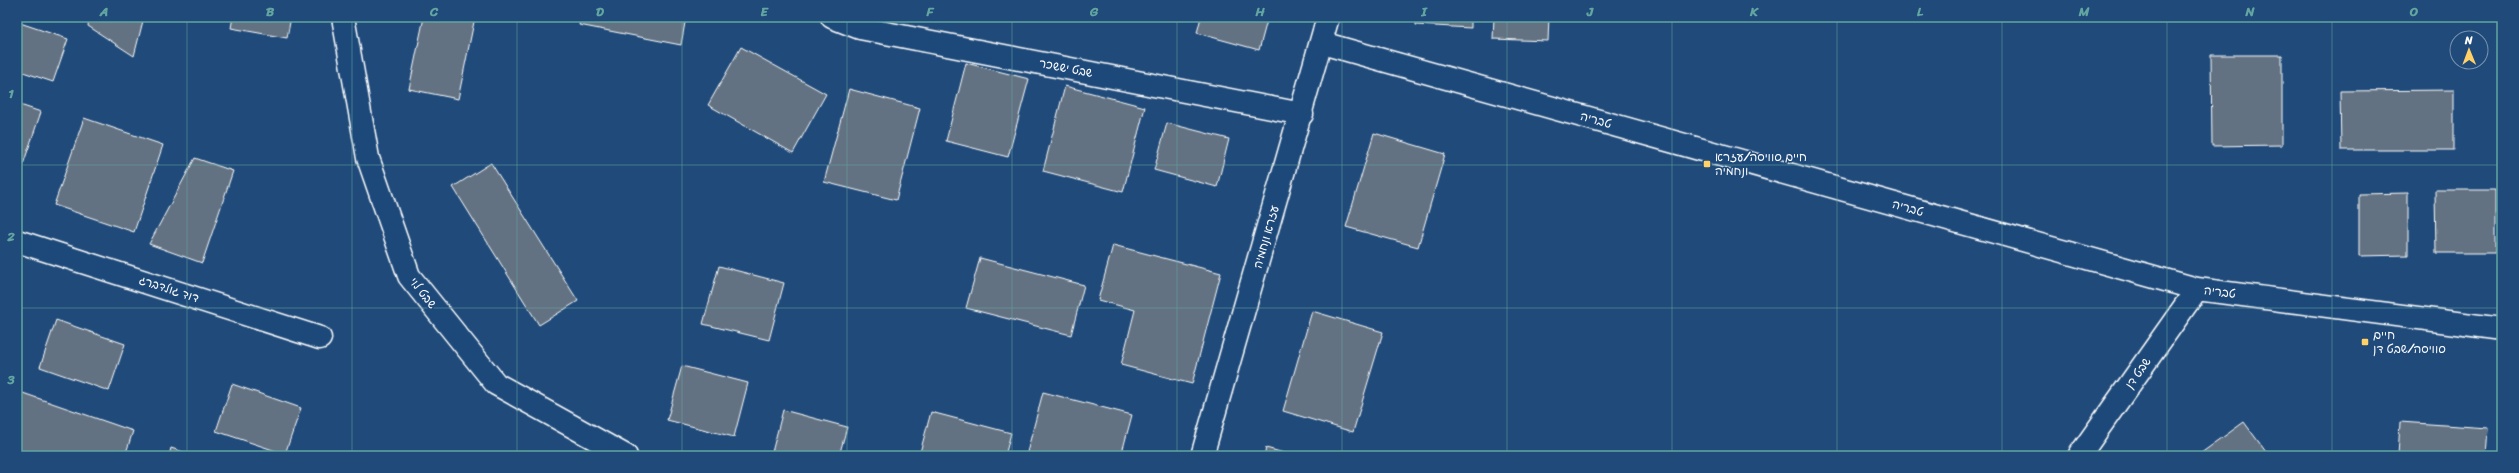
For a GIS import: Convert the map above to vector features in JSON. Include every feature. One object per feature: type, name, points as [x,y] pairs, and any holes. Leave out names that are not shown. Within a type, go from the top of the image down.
[{"type":"street","name":"שבט לוי","points":[[343,17],[368,158],[409,276],[496,384],[626,456]]},
{"type":"street","name":"שבט יששכר","points":[[832,17],[860,28],[1302,114]]},
{"type":"street","name":"עזרא ונחמיה","points":[[1202,456],[1302,114],[1328,17]]},
{"type":"street","name":"טבריה","points":[[1322,43],[2197,289],[2502,329]]},
{"type":"street","name":"דוד גולדברג","points":[[17,241],[320,338]]},
{"type":"street","name":"שבט דן","points":[[2080,456],[2197,289]]},
{"type":"building","points":[[89,17],[144,17],[134,56],[88,26]]},
{"type":"building","points":[[233,17],[291,17],[287,38],[231,28]]},
{"type":"building","points":[[424,17],[475,17],[458,99],[409,89]]},
{"type":"building","points":[[581,17],[686,17],[681,45],[579,25]]},
{"type":"building","points":[[1201,17],[1268,17],[1259,50],[1197,33]]},
{"type":"building","points":[[1416,17],[1471,17],[1471,28],[1416,25]]},
{"type":"building","points":[[1494,17],[1549,17],[1548,41],[1493,39]]},
{"type":"building","points":[[17,22],[68,39],[53,82],[17,70]]},
{"type":"building","points":[[741,47],[826,94],[793,153],[708,105]]},
{"type":"building","points":[[2211,55],[2282,55],[2282,145],[2212,146]]},
{"type":"building","points":[[966,63],[1029,79],[1008,157],[946,141]]},
{"type":"building","points":[[1065,86],[1145,107],[1123,192],[1043,171]]},
{"type":"building","points":[[849,89],[920,108],[896,200],[824,182]]},
{"type":"building","points":[[2454,90],[2454,150],[2341,150],[2340,91]]},
{"type":"building","points":[[17,104],[41,112],[17,182]]},
{"type":"building","points":[[84,118],[163,145],[134,232],[54,205]]},
{"type":"building","points":[[1167,123],[1229,139],[1217,187],[1154,170]]},
{"type":"building","points":[[1374,133],[1445,154],[1418,247],[1346,227]]},
{"type":"building","points":[[195,158],[233,171],[202,263],[149,244]]},
{"type":"building","points":[[491,163],[578,301],[539,325],[453,187]]},
{"type":"building","points":[[2435,190],[2495,190],[2495,253],[2436,253]]},
{"type":"building","points":[[2408,193],[2408,255],[2359,256],[2359,194]]},
{"type":"building","points":[[1113,245],[1221,273],[1192,384],[1121,365],[1135,310],[1098,300]]},
{"type":"building","points":[[980,258],[1084,285],[1071,335],[966,308]]},
{"type":"building","points":[[719,266],[784,283],[769,340],[703,324]]},
{"type":"building","points":[[1312,311],[1383,332],[1353,432],[1283,411]]},
{"type":"building","points":[[56,320],[125,344],[109,391],[40,367]]},
{"type":"building","points":[[682,366],[748,383],[734,437],[667,420]]},
{"type":"building","points":[[232,384],[301,408],[285,454],[216,431]]},
{"type":"building","points":[[17,391],[133,431],[125,456],[17,456]]},
{"type":"building","points":[[1043,392],[1132,415],[1121,456],[1026,456]]},
{"type":"building","points":[[783,410],[847,427],[839,456],[771,456]]},
{"type":"building","points":[[931,412],[1011,433],[1005,456],[919,456]]},
{"type":"building","points":[[2244,422],[2269,456],[2197,456]]},
{"type":"building","points":[[2400,422],[2488,428],[2486,456],[2398,456]]},
{"type":"building","points":[[171,448],[196,456],[169,456]]},
{"type":"building","points":[[1266,448],[1295,456],[1264,456]]},
{"type":"place","name":"חיים סוויסה/עזרא ונחמיה","points":[[1707,164]]},
{"type":"place","name":"חיים סוויסה/שבט דן","points":[[2365,342]]}]
